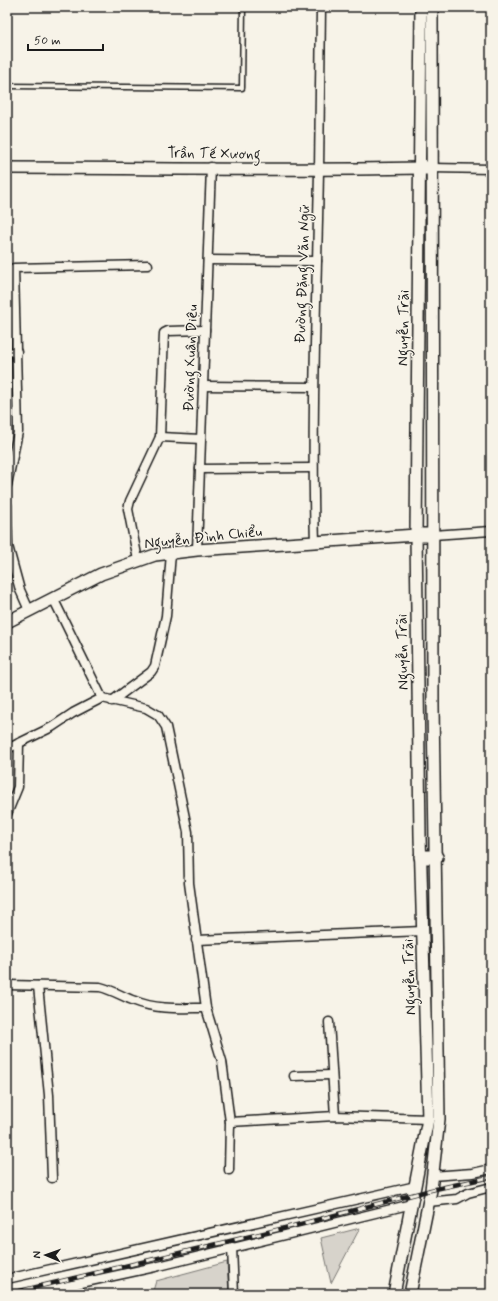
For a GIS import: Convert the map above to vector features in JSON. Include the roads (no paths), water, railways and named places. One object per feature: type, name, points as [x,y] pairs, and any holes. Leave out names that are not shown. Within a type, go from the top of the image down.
[{"type":"main road","name":"Nguyễn Trãi","points":[[410,1294],[428,1202],[440,1119],[433,535],[421,7]]},
{"type":"main road","name":"Nguyễn Trãi","points":[[394,1294],[428,1119],[421,858],[416,535],[425,168],[432,7]]},
{"type":"main road","name":"Trần Tế Xương","points":[[7,168],[211,167],[319,170],[425,168]]},
{"type":"main road","points":[[416,535],[433,535]]},
{"type":"main road","name":"Nguyễn Đình Chiểu","points":[[7,622],[101,574],[138,560],[171,553],[197,550],[416,535]]},
{"type":"main road","points":[[421,858],[436,857]]},
{"type":"street","name":"Đường Đặng Văn Ngữ","points":[[315,542],[312,468],[321,7]]},
{"type":"street","name":"Đường Xuân Diệu","points":[[197,550],[211,167]]},
{"type":"street","points":[[425,168],[491,169]]},
{"type":"street","points":[[208,260],[317,261]]},
{"type":"street","points":[[7,485],[18,432],[14,268],[148,265]]},
{"type":"street","points":[[138,560],[128,509],[130,501],[160,437],[164,333],[168,331],[205,330]]},
{"type":"street","points":[[7,352],[17,352]]},
{"type":"street","points":[[203,386],[313,387]]},
{"type":"street","points":[[160,437],[201,438]]},
{"type":"street","points":[[200,469],[312,468]]},
{"type":"street","points":[[7,505],[8,546],[20,590],[29,610]]},
{"type":"street","points":[[433,535],[491,531]]},
{"type":"street","points":[[112,701],[151,672],[154,666],[166,616],[171,553]]},
{"type":"street","points":[[53,598],[102,698]]},
{"type":"street","points":[[7,749],[52,727],[73,713],[102,698],[146,708],[158,715],[166,726],[188,832],[189,883],[206,1008],[222,1062],[230,1122],[229,1170]]},
{"type":"street","points":[[7,814],[18,787],[19,743]]},
{"type":"street","points":[[196,940],[423,931]]},
{"type":"street","points":[[7,985],[100,986],[114,990],[134,1001],[158,1007],[206,1008]]},
{"type":"street","points":[[38,986],[49,1095],[52,1178]]},
{"type":"street","points":[[329,1022],[335,1116]]},
{"type":"street","points":[[294,1076],[332,1075]]},
{"type":"street","points":[[230,1122],[335,1116],[428,1119]]},
{"type":"street","points":[[432,1176],[473,1173],[491,1169]]},
{"type":"street","points":[[7,1279],[416,1186]]},
{"type":"street","points":[[428,1202],[457,1200],[468,1193],[491,1187]]},
{"type":"street","points":[[30,1294],[155,1267],[412,1204]]},
{"type":"street","points":[[232,1247],[234,1294]]},
{"type":"street","points":[[69,1285],[70,1294]]},
{"type":"lane","points":[[7,86],[242,88],[243,7]]},
{"type":"railway","points":[[7,1294],[293,1226],[431,1190],[491,1177]]}]
